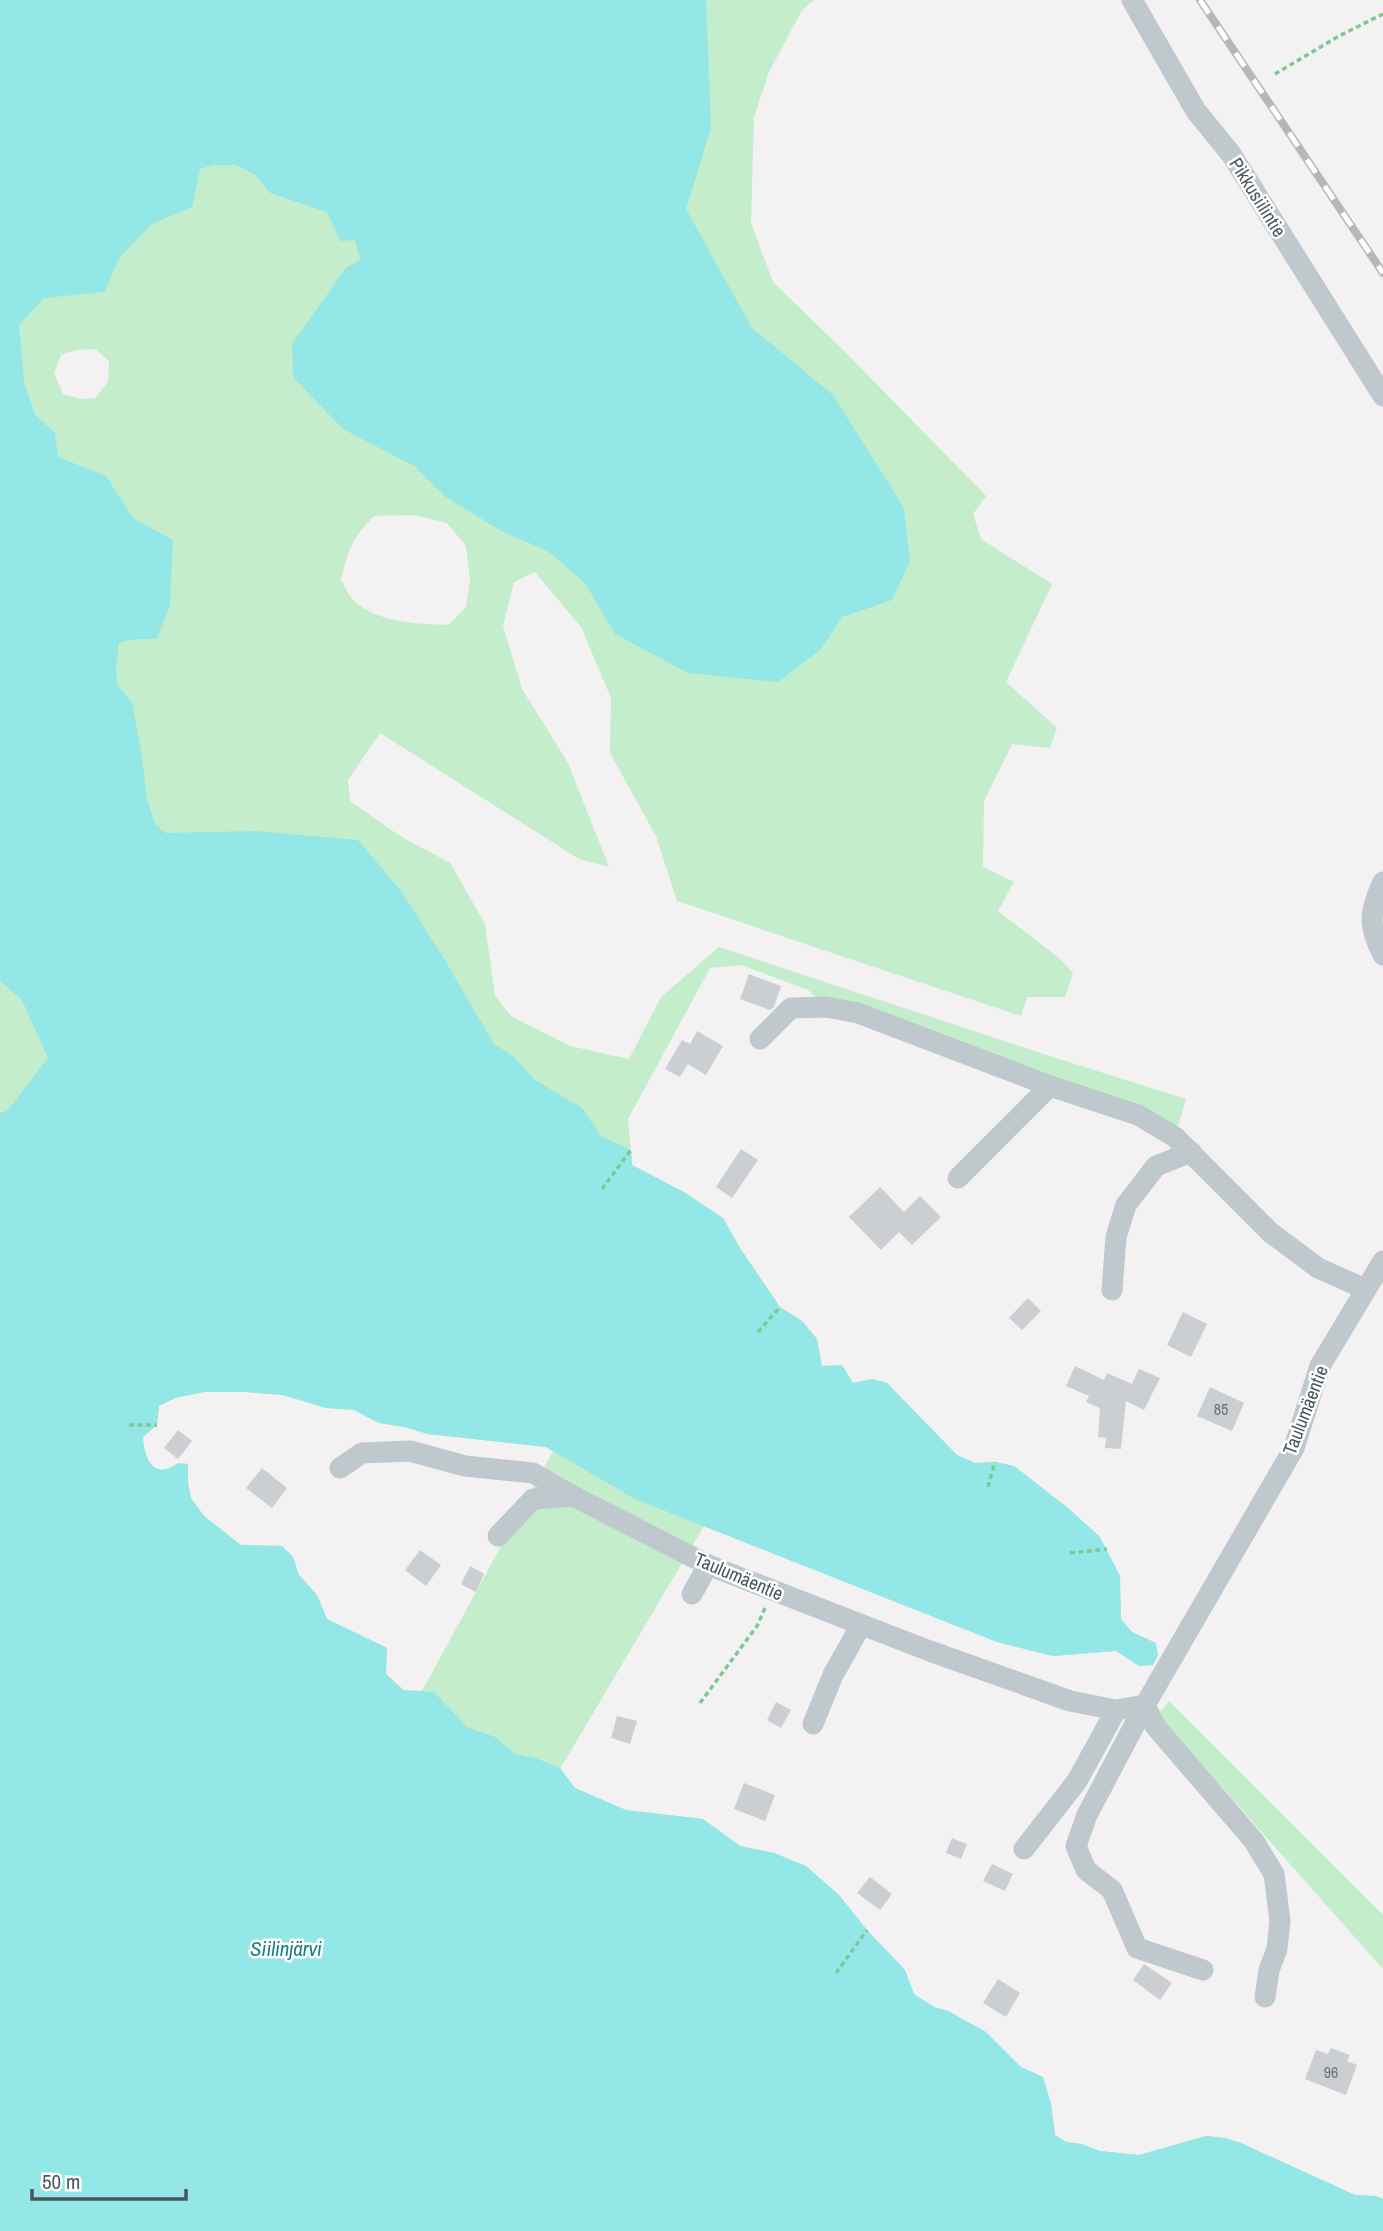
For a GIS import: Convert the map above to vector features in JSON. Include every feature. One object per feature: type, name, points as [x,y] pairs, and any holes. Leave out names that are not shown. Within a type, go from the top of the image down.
[{"type":"street","name":"Pikkusiilintie","points":[[1132,0],[1196,111],[1231,154],[1383,396]]},
{"type":"street","points":[[1383,882],[1373,904],[1373,936],[1383,955]]},
{"type":"street","points":[[760,1038],[791,1008],[826,1006],[858,1013],[1050,1086],[1138,1115],[1175,1137],[1271,1233],[1318,1268],[1366,1289]]},
{"type":"street","points":[[958,1178],[1050,1086]]},
{"type":"street","points":[[1112,1290],[1116,1237],[1126,1205],[1156,1167],[1191,1152]]},
{"type":"street","name":"Taulumäentie","points":[[1203,1970],[1137,1948],[1112,1889],[1086,1870],[1076,1846],[1087,1815],[1145,1705],[1294,1448],[1320,1366],[1383,1261]]},
{"type":"street","name":"Taulumäentie","points":[[340,1468],[362,1453],[410,1451],[466,1466],[533,1473],[708,1565],[862,1625],[1070,1701],[1116,1710],[1145,1705]]},
{"type":"street","points":[[498,1535],[533,1499],[573,1496]]},
{"type":"street","points":[[692,1594],[708,1565]]},
{"type":"street","points":[[813,1724],[833,1675],[862,1625]]},
{"type":"street","points":[[1145,1705],[1155,1726],[1254,1841],[1274,1874],[1279,1921],[1277,1949],[1269,1970],[1265,1997]]},
{"type":"street","points":[[1024,1849],[1077,1781],[1116,1710]]},
{"type":"path","points":[[1275,74],[1339,36],[1383,14]]},
{"type":"path","points":[[602,1189],[631,1150]]},
{"type":"path","points":[[758,1332],[780,1307]]},
{"type":"path","points":[[129,1426],[156,1425]]},
{"type":"path","points":[[988,1487],[995,1462]]},
{"type":"path","points":[[1070,1553],[1107,1549]]},
{"type":"path","points":[[700,1703],[757,1626],[772,1590]]},
{"type":"path","points":[[836,1973],[867,1930]]},
{"type":"green space","points":[[705,0],[706,14],[706,0],[814,0],[802,10],[769,72],[754,117],[751,223],[773,282],[986,496],[973,514],[981,539],[1052,584],[1006,682],[1057,728],[1050,748],[1012,744],[984,801],[983,867],[1014,882],[998,911],[1059,958],[1073,973],[1065,997],[1027,997],[1021,1016],[677,901],[656,836],[610,753],[611,698],[581,627],[535,572],[514,582],[503,626],[522,689],[568,763],[609,867],[579,859],[380,733],[348,780],[350,801],[400,836],[450,863],[485,924],[495,996],[511,1016],[570,1046],[629,1059],[661,997],[719,947],[1186,1099],[1175,1137],[826,1007],[808,990],[741,965],[710,968],[628,1119],[632,1165],[684,1192],[723,1218],[780,1307],[802,1321],[817,1339],[822,1366],[842,1365],[853,1383],[872,1379],[887,1383],[957,1455],[975,1463],[995,1462],[1014,1466],[1100,1537],[1120,1576],[1121,1619],[1132,1632],[1156,1643],[1158,1655],[1153,1665],[1139,1666],[1116,1651],[1053,1656],[997,1642],[704,1526],[560,1769],[574,1788],[625,1810],[703,1819],[740,1846],[774,1853],[806,1866],[839,1895],[867,1930],[905,1970],[914,1994],[934,2007],[948,2011],[986,2032],[1021,2067],[1043,2077],[1051,2104],[1055,2135],[1066,2142],[1082,2144],[1100,2151],[1139,2155],[1206,2136],[1225,2138],[1355,2195],[1383,2199],[1383,2231],[1094,2231],[137,1508],[176,881],[0,648],[0,63],[200,169],[215,165],[234,165],[255,175],[270,193],[328,213]],"holes":[[[95,349],[109,361],[108,382],[95,398],[81,399],[63,394],[54,373],[61,355],[76,350]],[[413,515],[447,523],[466,546],[470,580],[466,607],[449,625],[411,623],[386,618],[363,608],[350,596],[341,580],[346,560],[356,538],[374,516]],[[204,1392],[283,1395],[326,1408],[354,1410],[379,1423],[428,1434],[546,1447],[553,1451],[422,1691],[404,1690],[386,1674],[387,1648],[327,1619],[317,1595],[299,1575],[293,1557],[282,1546],[241,1545],[204,1516],[191,1498],[188,1464],[178,1463],[163,1470],[152,1465],[148,1460],[143,1437],[157,1425],[159,1406],[175,1398]]]},
{"type":"green space","points":[[0,943],[87,1033],[0,1149]]},
{"type":"green space","points":[[1169,1701],[1383,1915],[1383,1969],[1158,1715]]},
{"type":"water","name":"Siilinjärvi","points":[[0,0],[706,0],[711,128],[686,209],[752,328],[833,395],[904,508],[910,561],[892,600],[842,617],[821,649],[778,682],[688,673],[615,634],[585,583],[548,551],[501,531],[446,497],[414,466],[343,429],[293,377],[292,344],[346,268],[360,260],[355,240],[340,241],[328,213],[270,193],[255,175],[235,165],[215,165],[200,169],[192,207],[152,224],[120,257],[104,292],[44,298],[19,325],[24,382],[35,415],[55,433],[58,457],[106,476],[133,518],[173,540],[170,605],[157,639],[119,643],[116,668],[117,684],[132,703],[147,799],[155,824],[166,833],[255,831],[358,840],[401,891],[494,1044],[513,1056],[535,1080],[582,1108],[601,1136],[631,1150],[632,1165],[684,1192],[723,1218],[780,1307],[802,1321],[817,1339],[822,1366],[842,1365],[853,1383],[872,1379],[887,1383],[957,1455],[975,1463],[995,1462],[1014,1466],[1100,1537],[1120,1576],[1121,1619],[1132,1632],[1156,1643],[1158,1655],[1153,1665],[1139,1666],[1116,1651],[1053,1656],[997,1642],[635,1499],[546,1447],[428,1434],[379,1423],[354,1410],[326,1408],[283,1395],[204,1392],[175,1398],[159,1406],[157,1425],[143,1437],[148,1460],[163,1470],[178,1463],[188,1464],[191,1498],[204,1516],[241,1545],[282,1546],[293,1557],[299,1575],[317,1595],[327,1619],[387,1648],[386,1674],[403,1690],[434,1692],[467,1727],[495,1737],[515,1754],[560,1768],[575,1788],[626,1810],[703,1819],[740,1846],[774,1853],[806,1866],[839,1895],[867,1930],[905,1970],[914,1994],[934,2007],[948,2011],[986,2032],[1021,2067],[1043,2077],[1051,2104],[1055,2135],[1066,2142],[1082,2144],[1100,2151],[1139,2155],[1206,2136],[1225,2138],[1355,2195],[1383,2199],[1383,2231],[0,2231],[0,1113],[7,1111],[48,1058],[22,1000],[0,981]]},
{"type":"building","points":[[749,974],[781,986],[774,1007],[770,1010],[740,999]]},
{"type":"building","points":[[697,1031],[723,1046],[706,1075],[688,1064],[680,1077],[665,1069],[682,1040],[690,1044]]},
{"type":"building","points":[[741,1149],[758,1160],[732,1198],[716,1187]]},
{"type":"building","points":[[880,1187],[904,1212],[920,1196],[941,1217],[912,1245],[899,1232],[881,1250],[849,1217]]},
{"type":"building","points":[[1028,1298],[1041,1311],[1022,1330],[1009,1318]]},
{"type":"building","points":[[1183,1312],[1207,1324],[1191,1357],[1167,1345]]},
{"type":"building","points":[[1075,1366],[1104,1380],[1107,1373],[1132,1384],[1139,1369],[1160,1378],[1144,1410],[1126,1401],[1121,1449],[1105,1448],[1106,1438],[1098,1437],[1100,1408],[1086,1402],[1089,1396],[1066,1386]]},
{"type":"building","points":[[1210,1387],[1244,1403],[1232,1431],[1197,1416]]},
{"type":"building","points":[[178,1430],[192,1441],[178,1459],[164,1448]]},
{"type":"building","points":[[262,1468],[287,1488],[272,1508],[246,1488]]},
{"type":"building","points":[[420,1550],[441,1565],[426,1586],[405,1570]]},
{"type":"building","points":[[470,1566],[484,1574],[476,1592],[461,1584]]},
{"type":"building","points":[[776,1702],[791,1710],[781,1728],[767,1720]]},
{"type":"building","points":[[617,1716],[637,1721],[630,1744],[611,1738]]},
{"type":"building","points":[[744,1783],[775,1795],[765,1821],[734,1809]]},
{"type":"building","points":[[952,1838],[967,1844],[961,1859],[946,1853]]},
{"type":"building","points":[[992,1864],[1013,1874],[1005,1891],[983,1881]]},
{"type":"building","points":[[870,1877],[892,1894],[880,1910],[857,1893]]},
{"type":"building","points":[[1144,1964],[1172,1983],[1160,2000],[1133,1980]]},
{"type":"building","points":[[998,1979],[1020,1993],[1006,2017],[983,2003]]},
{"type":"building","points":[[1331,2048],[1350,2055],[1347,2061],[1357,2065],[1346,2095],[1305,2079],[1316,2050],[1328,2054]]},
{"type":"railway","points":[[1200,0],[1383,273]]}]
